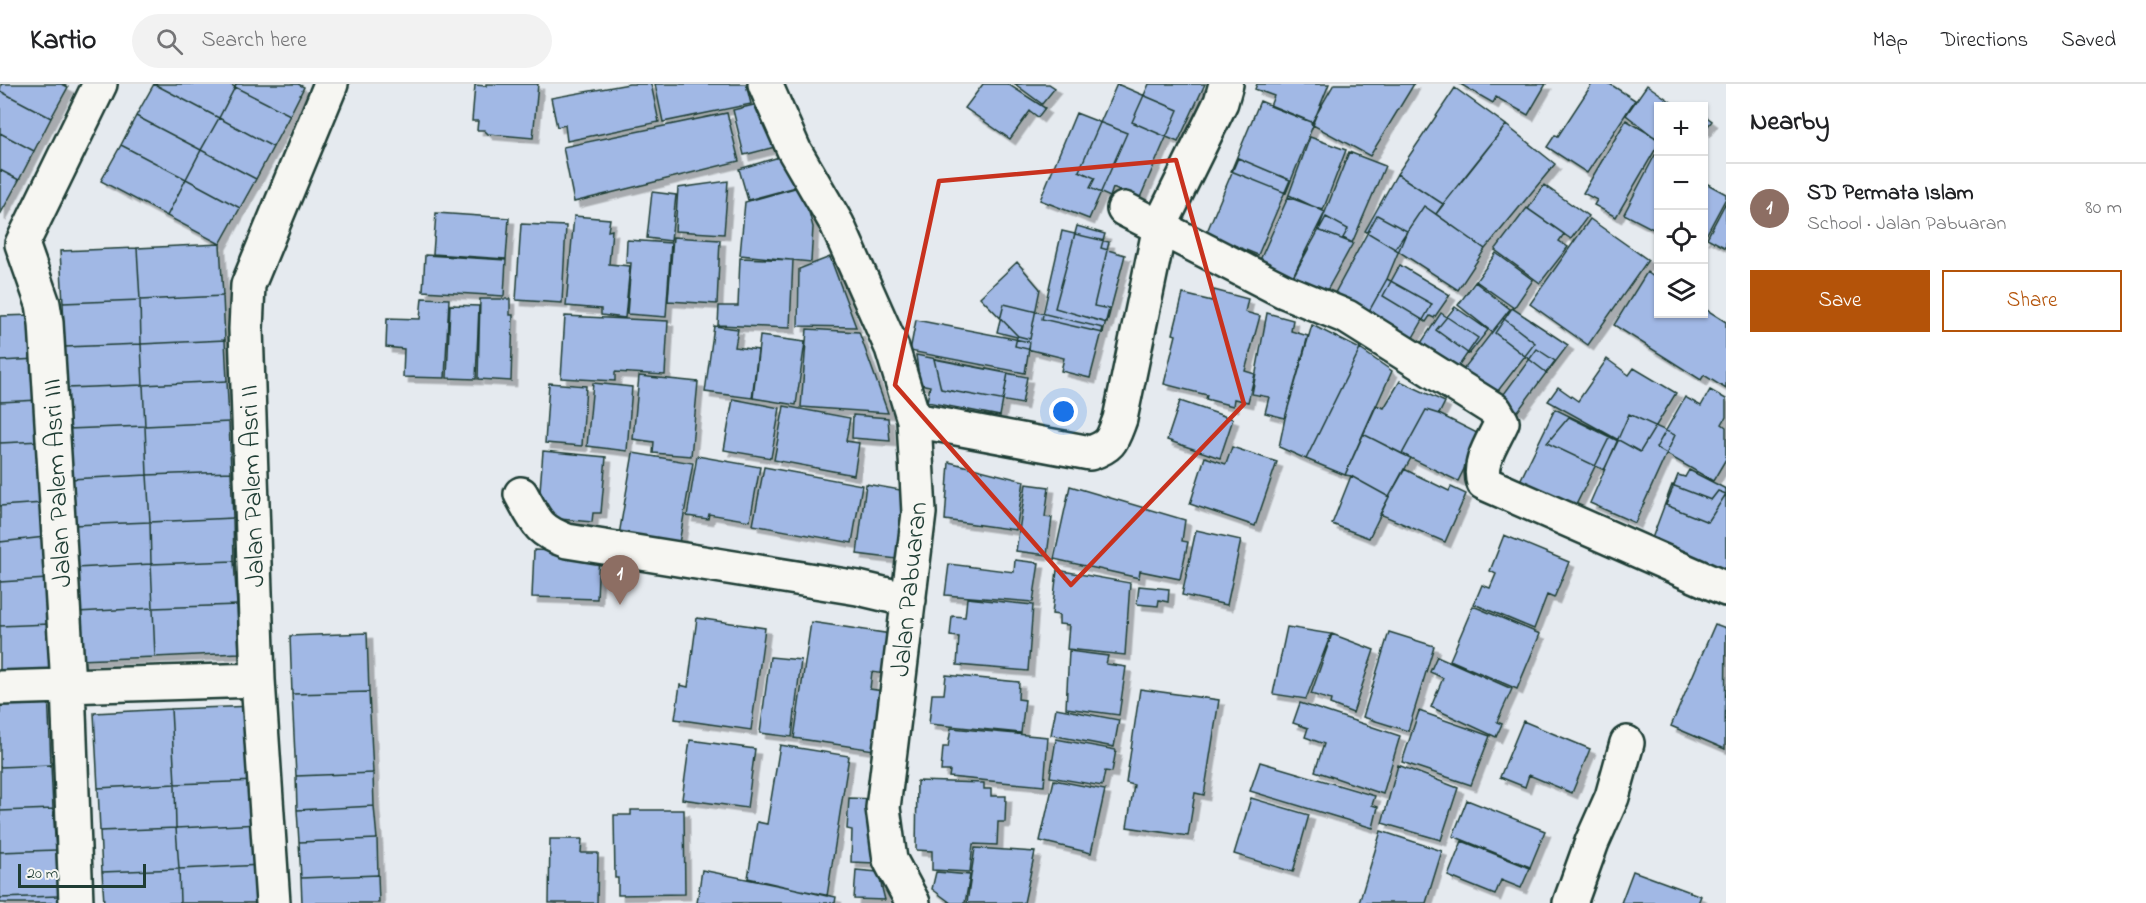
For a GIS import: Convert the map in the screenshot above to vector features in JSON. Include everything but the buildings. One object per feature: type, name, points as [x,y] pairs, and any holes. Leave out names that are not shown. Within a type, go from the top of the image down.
[{"type":"street","name":"Jalan Palem Asri III","points":[[76,903],[68,685],[46,323],[43,303],[11,244],[100,84]]},
{"type":"street","name":"Jalan Palem Asri II","points":[[273,903],[258,680],[246,329],[248,285],[331,84]]},
{"type":"street","name":"Jalan Pabuaran","points":[[765,84],[794,150],[837,224],[892,348],[914,420],[920,513],[884,808],[890,860],[913,903]]},
{"type":"street","points":[[914,420],[1090,453],[1105,448],[1113,439],[1120,419],[1160,226],[1221,102],[1226,84]]},
{"type":"street","points":[[1124,209],[1284,291],[1347,317],[1495,410],[1502,422],[1484,463],[1481,474],[1484,483],[1726,589]]},
{"type":"street","points":[[521,494],[540,528],[567,541],[850,586],[909,600]]},
{"type":"street","points":[[0,688],[258,680]]},
{"type":"street","points":[[1570,903],[1592,842],[1612,797],[1627,743]]},
{"type":"highlighted area","points":[[1176,160],[1244,404],[1071,585],[895,385],[939,181]]},
{"type":"place","name":"SD Permata Islam","points":[[620,605]]}]
